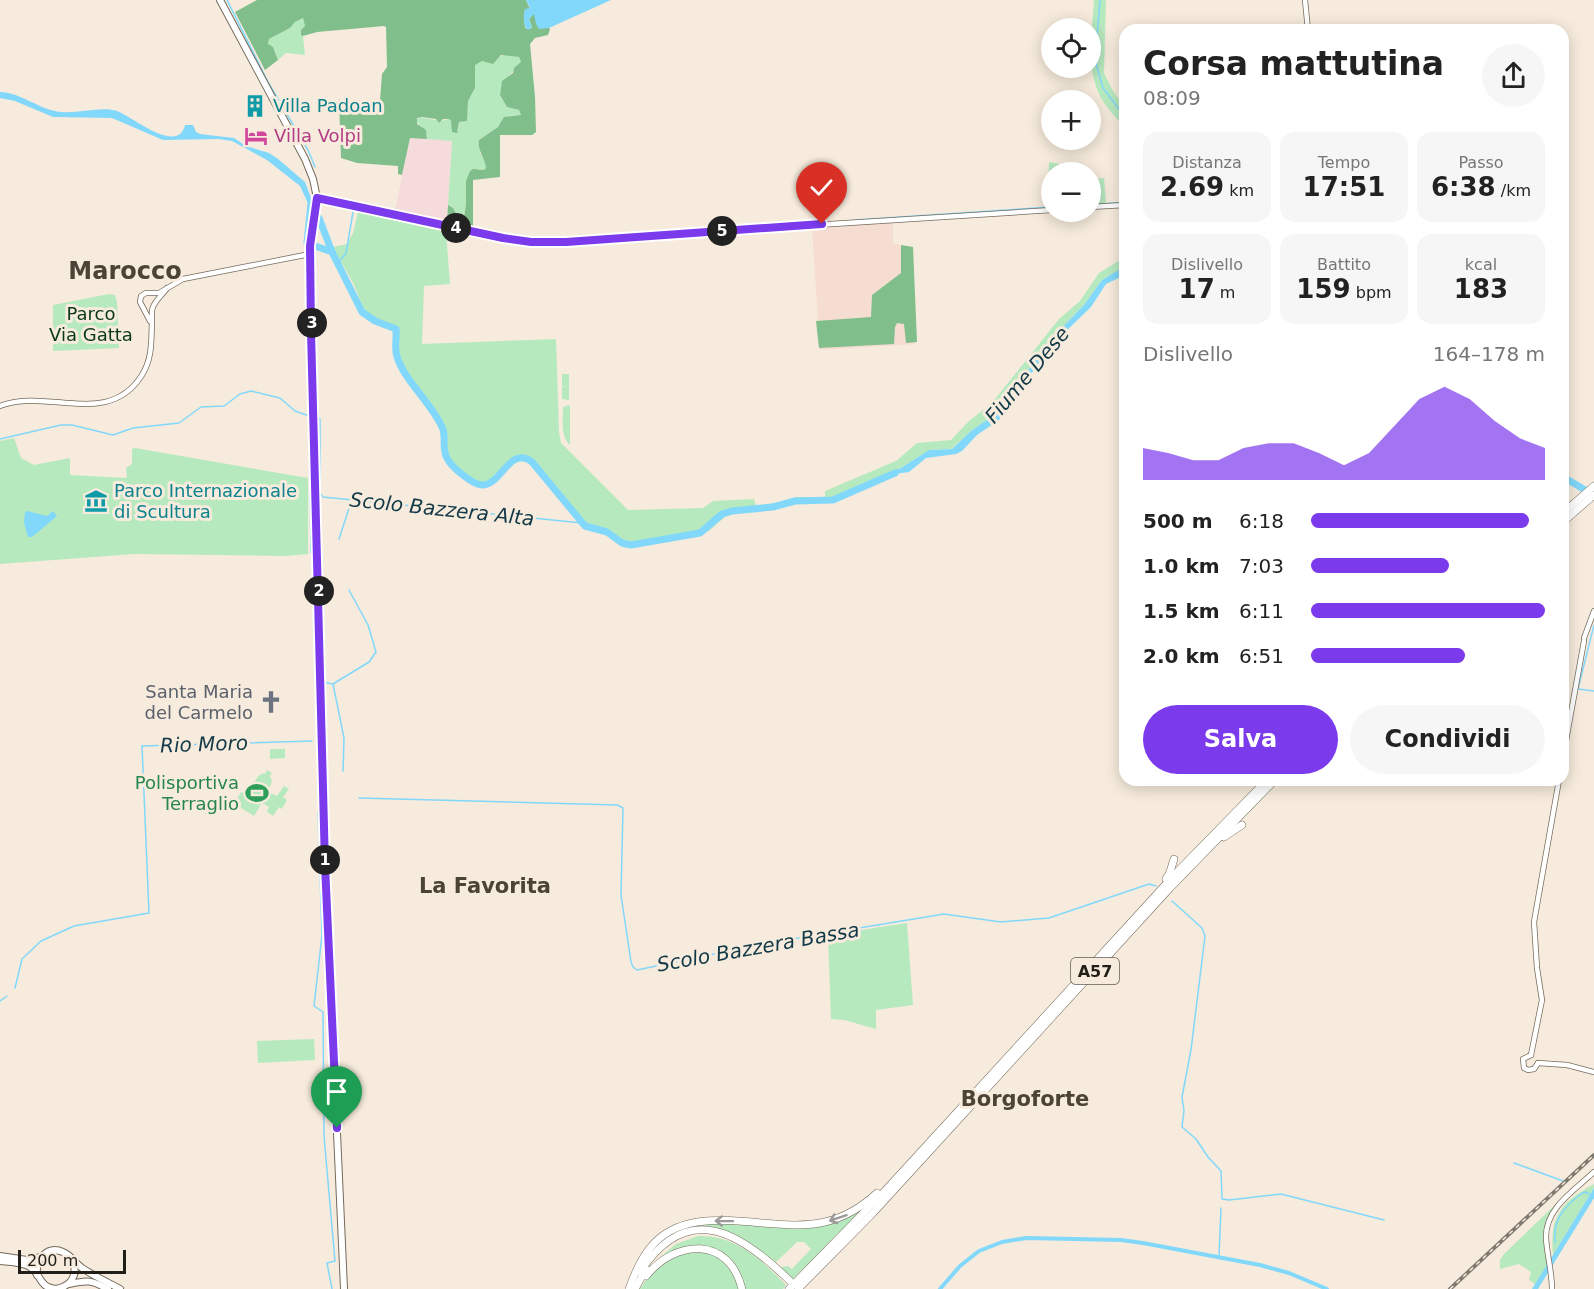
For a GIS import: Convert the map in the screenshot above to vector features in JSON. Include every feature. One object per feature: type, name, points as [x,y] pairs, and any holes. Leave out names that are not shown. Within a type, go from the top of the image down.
[{"type":"highway","points":[[1569,515],[1594,486]]},
{"type":"highway","points":[[1569,509],[1594,495]]},
{"type":"highway","name":"A57","points":[[629,1289],[649,1249],[676,1228],[714,1221],[791,1225],[824,1222],[855,1210],[902,1172],[912,1167],[1159,891],[1261,786]]},
{"type":"highway","name":"A57","points":[[798,1289],[1269,786]]},
{"type":"highway","points":[[1200,858],[1230,832],[1242,825]]},
{"type":"highway","points":[[1159,891],[1170,872],[1174,859]]},
{"type":"highway","name":"A57","points":[[629,1289],[649,1259],[661,1247],[683,1233],[700,1230],[723,1233],[744,1242],[763,1255],[789,1285],[902,1172]]},
{"type":"highway","points":[[636,1289],[651,1263],[664,1249],[682,1238],[701,1234],[718,1236],[741,1245],[761,1258],[789,1285]]},
{"type":"highway","points":[[636,1289],[651,1269],[662,1260],[673,1253],[692,1248],[709,1251],[726,1260],[737,1273],[742,1289]]},
{"type":"main road","points":[[220,0],[305,159],[317,198],[310,247],[325,865],[344,1289]]},
{"type":"main road","points":[[0,1256],[27,1260],[58,1251],[66,1254],[86,1271],[120,1289]]},
{"type":"main road","points":[[37,1275],[37,1266],[42,1257]]},
{"type":"main road","points":[[67,1286],[75,1272],[71,1259]]},
{"type":"main road","points":[[0,1261],[27,1265],[47,1288],[56,1289],[82,1280],[108,1289]]},
{"type":"street","points":[[1305,0],[1307,24]]},
{"type":"street","points":[[317,198],[484,234],[524,241],[547,242],[1041,211]]},
{"type":"street","points":[[1101,206],[1119,205]]},
{"type":"street","points":[[152,324],[140,302],[141,296],[146,293],[159,293],[183,279],[310,247]]},
{"type":"street","points":[[142,306],[149,308],[154,305],[167,288]]},
{"type":"street","points":[[0,406],[24,400],[97,404],[121,396],[138,381],[148,365],[152,345],[155,299],[150,293]]},
{"type":"street","points":[[1569,723],[1584,640],[1594,611]]},
{"type":"street","points":[[1531,1055],[1542,1000],[1534,922],[1558,786]]},
{"type":"street","points":[[1531,1055],[1523,1059],[1524,1068],[1534,1069],[1538,1063]]},
{"type":"street","points":[[1531,1055],[1538,1063]]},
{"type":"street","points":[[1538,1063],[1567,1065],[1594,1072]]},
{"type":"street","points":[[1552,1289],[1547,1231],[1552,1214],[1594,1172]]},
{"type":"shaded area","points":[[410,137],[452,141],[447,222],[395,211]]},
{"type":"shaded area","points":[[893,223],[893,244],[899,244],[902,252],[908,252],[916,344],[820,350],[812,229]]},
{"type":"green space","points":[[257,0],[526,0],[530,9],[524,12],[525,28],[532,27],[529,19],[534,13],[550,29],[548,35],[535,38],[530,44],[536,132],[532,135],[500,135],[500,177],[473,180],[473,228],[447,222],[448,205],[453,208],[459,218],[464,219],[466,181],[470,171],[486,168],[479,140],[498,127],[504,117],[521,115],[519,110],[507,107],[500,95],[502,81],[513,73],[514,68],[521,62],[519,57],[501,55],[493,64],[482,61],[475,65],[475,88],[468,101],[467,121],[459,122],[457,133],[452,132],[449,119],[443,119],[439,123],[436,119],[417,118],[417,124],[426,130],[427,139],[410,138],[402,175],[398,174],[398,166],[357,163],[341,158],[339,99],[344,106],[380,101],[382,74],[387,67],[386,27],[317,32],[303,36],[301,30],[305,26],[303,18],[269,39],[268,44],[273,47],[278,60],[265,70],[235,12]]},
{"type":"green space","points":[[1094,0],[1106,0],[1104,73],[1119,99],[1119,121],[1101,98],[1101,90],[1098,90],[1094,78],[1101,78],[1101,18],[1093,18]]},
{"type":"green space","points":[[303,18],[305,26],[301,30],[301,35],[305,55],[286,53],[278,60],[274,49],[268,45],[269,39]]},
{"type":"green space","points":[[504,55],[519,57],[521,62],[502,84],[500,95],[507,107],[519,110],[521,115],[509,116],[479,140],[480,153],[485,160],[486,168],[478,169],[466,181],[464,219],[461,220],[453,208],[448,205],[452,141],[427,139],[427,134],[416,121],[419,117],[441,121],[449,119],[458,131],[459,122],[467,121],[468,101],[475,88],[474,65],[485,61],[493,64]]},
{"type":"green space","points":[[1101,178],[1104,178],[1106,204],[1101,204]]},
{"type":"green space","points":[[358,212],[446,232],[450,284],[424,286],[422,344],[556,339],[561,443],[628,510],[703,508],[713,501],[754,499],[756,506],[780,502],[759,511],[737,513],[725,517],[709,531],[696,537],[632,547],[631,545],[626,548],[603,533],[583,527],[527,461],[515,463],[485,487],[473,484],[461,477],[444,458],[437,422],[405,371],[397,349],[399,329],[366,312],[326,234],[321,217],[333,247],[347,244],[353,233]]},
{"type":"green space","points":[[901,245],[913,247],[917,342],[906,343],[904,324],[897,323],[894,344],[819,348],[816,321],[871,317],[872,295],[901,273]]},
{"type":"green space","points":[[1119,261],[1119,270],[1102,280],[1084,305],[1054,336],[994,415],[951,449],[929,450],[901,468],[830,498],[799,498],[785,501],[796,497],[825,497],[825,491],[896,461],[917,443],[951,440],[969,421],[992,403],[1059,319],[1080,301],[1099,273]]},
{"type":"green space","name":"Parco Via Gatta","points":[[109,294],[115,295],[117,302],[119,348],[53,351],[53,305]]},
{"type":"green space","points":[[562,374],[569,374],[569,400],[562,399],[562,387],[566,387],[562,386]]},
{"type":"green space","points":[[569,405],[570,445],[563,432],[563,407]]},
{"type":"green space","points":[[14,438],[21,458],[34,465],[70,458],[70,475],[127,478],[126,468],[132,464],[132,449],[135,448],[308,478],[308,554],[286,556],[134,554],[0,564],[0,441]]},
{"type":"green space","points":[[270,749],[285,749],[285,758],[270,759]]},
{"type":"green space","name":"Polisportiva Terraglio","points":[[267,770],[272,773],[268,792],[277,796],[284,786],[289,789],[283,797],[287,800],[282,809],[279,807],[273,816],[267,812],[269,807],[262,803],[254,816],[238,806],[241,802],[237,799],[241,792],[244,793],[258,776],[266,773]]},
{"type":"green space","points":[[907,923],[913,1005],[876,1010],[876,1029],[844,1020],[831,1019],[828,935]]},
{"type":"green space","points":[[314,1039],[315,1060],[258,1063],[257,1041]]},
{"type":"green space","points":[[1594,1184],[1594,1188],[1553,1255],[1553,1230],[1560,1212],[1573,1197]]},
{"type":"green space","points":[[1558,1202],[1545,1223],[1544,1243],[1547,1265],[1535,1284],[1529,1280],[1531,1272],[1519,1264],[1500,1269],[1500,1260],[1504,1254]]},
{"type":"green space","points":[[861,1209],[842,1232],[837,1234],[792,1280],[781,1267],[788,1266],[792,1269],[811,1249],[804,1242],[797,1242],[776,1262],[738,1236],[691,1230],[650,1255],[648,1253],[665,1237],[682,1228],[701,1223],[814,1225]]},
{"type":"green space","points":[[698,1236],[712,1237],[736,1244],[758,1258],[786,1285],[783,1289],[745,1289],[739,1272],[707,1248],[658,1259],[676,1244]]},
{"type":"green space","points":[[704,1250],[727,1262],[742,1289],[640,1289],[649,1275],[677,1252]]},
{"type":"water","points":[[526,0],[611,0],[549,28],[539,29],[534,14],[529,19],[532,27],[528,30],[525,26],[524,14],[525,9],[530,8]]},
{"type":"water","points":[[0,92],[16,95],[53,111],[75,112],[104,109],[117,111],[164,135],[173,136],[181,133],[185,125],[193,125],[196,132],[200,134],[234,138],[246,146],[269,153],[305,182],[313,203],[312,212],[300,186],[267,160],[232,141],[163,140],[112,118],[53,117],[15,101],[0,98]]},
{"type":"water","points":[[1119,270],[1119,278],[1106,284],[1091,307],[1059,338],[999,420],[977,435],[962,451],[956,454],[926,458],[909,472],[880,476],[901,468],[929,450],[952,449],[971,431],[994,415],[1054,336],[1084,305],[1102,280]]},
{"type":"water","points":[[27,511],[47,516],[53,511],[57,516],[32,537],[28,537],[24,523]]},
{"type":"water","points":[[1594,1188],[1594,1198],[1538,1289],[1532,1289]]},
{"type":"waterway","points":[[227,0],[268,82],[308,150],[315,167]]},
{"type":"waterway","points":[[1100,0],[1095,60],[1103,88],[1119,109]]},
{"type":"waterway","name":"Fiume Dese","points":[[311,203],[307,243],[332,252]]},
{"type":"waterway","points":[[1101,204],[1119,203]]},
{"type":"waterway","points":[[855,220],[1041,208]]},
{"type":"waterway","points":[[339,262],[346,253],[353,212]]},
{"type":"waterway","name":"Fiume Dese","points":[[319,218],[332,252],[362,312],[375,321],[396,329],[397,357],[406,375],[442,427],[444,450],[449,462],[474,482],[483,485],[490,483],[512,462],[518,458],[524,458],[532,462],[585,526],[607,532],[622,543],[631,545],[700,533],[722,514],[732,511],[773,507],[795,501],[833,500],[895,473]]},
{"type":"waterway","points":[[522,237],[548,239],[747,226]]},
{"type":"waterway","points":[[473,228],[508,235]]},
{"type":"waterway","name":"Scolo Bazzera Alta","points":[[0,439],[61,425],[72,425],[113,435],[133,428],[179,423],[201,407],[224,406],[240,394],[251,391],[280,398],[295,411],[312,417]]},
{"type":"waterway","name":"Scolo Bazzera Alta","points":[[316,417],[320,419],[320,493],[323,497],[582,523]]},
{"type":"waterway","points":[[309,418],[311,553]]},
{"type":"waterway","name":"Fiume Dese","points":[[1569,481],[1592,494]]},
{"type":"waterway","name":"Scolo Bazzera Bassa","points":[[339,539],[351,502]]},
{"type":"waterway","name":"Scolo Bazzera Bassa","points":[[343,771],[344,738],[333,684],[369,662],[376,652],[368,625],[349,590]]},
{"type":"waterway","points":[[1594,625],[1578,689],[1594,691]]},
{"type":"waterway","name":"Rio Moro","points":[[324,675],[324,682],[332,684]]},
{"type":"waterway","name":"Rio Moro","points":[[15,988],[22,959],[41,941],[74,926],[149,913],[142,746],[312,741]]},
{"type":"waterway","name":"Scolo Bazzera Bassa","points":[[359,798],[617,805],[623,808],[621,895],[631,962],[637,970],[762,944],[944,914],[1001,922],[1049,918],[1149,884],[1156,886]]},
{"type":"waterway","points":[[318,811],[322,935],[314,1006],[323,1012],[324,1136],[335,1261],[327,1263],[332,1289]]},
{"type":"waterway","name":"Scolo Bazzera Bassa","points":[[1172,901],[1202,928],[1205,936],[1191,1050],[1182,1097],[1184,1111],[1182,1127],[1196,1139],[1221,1171],[1222,1199],[1281,1194],[1384,1220]]},
{"type":"waterway","name":"Rio Moro","points":[[0,1001],[7,996]]},
{"type":"waterway","name":"Scolo Bazzera Bassa","points":[[1514,1163],[1563,1181]]},
{"type":"waterway","points":[[1555,1243],[1555,1227],[1561,1215],[1581,1194],[1585,1192],[1589,1194]]},
{"type":"waterway","points":[[1219,1256],[1221,1208]]},
{"type":"waterway","points":[[940,1289],[960,1266],[979,1251],[1002,1242],[1026,1238],[1121,1240],[1143,1243],[1260,1265],[1289,1273],[1327,1289]]},
{"type":"railway","points":[[1450,1289],[1594,1155]]},
{"type":"place","name":"Villa Padoan","points":[[255,106]]},
{"type":"place","name":"Villa Volpi","points":[[256,136]]},
{"type":"place","name":"Parco Internazionale di Scultura","points":[[96,501]]},
{"type":"place","name":"Santa Maria del Carmelo","points":[[271,702]]},
{"type":"place","name":"Polisportiva Terraglio","points":[[257,793]]},
{"type":"district","name":"Marocco","points":[[125,271]]},
{"type":"district","name":"La Favorita","points":[[485,886]]},
{"type":"district","name":"Borgoforte","points":[[1025,1099]]},
{"type":"route","points":[[337,1128],[325,865],[311,332],[310,246],[317,198],[475,233],[531,242],[566,242],[822,224]]}]
